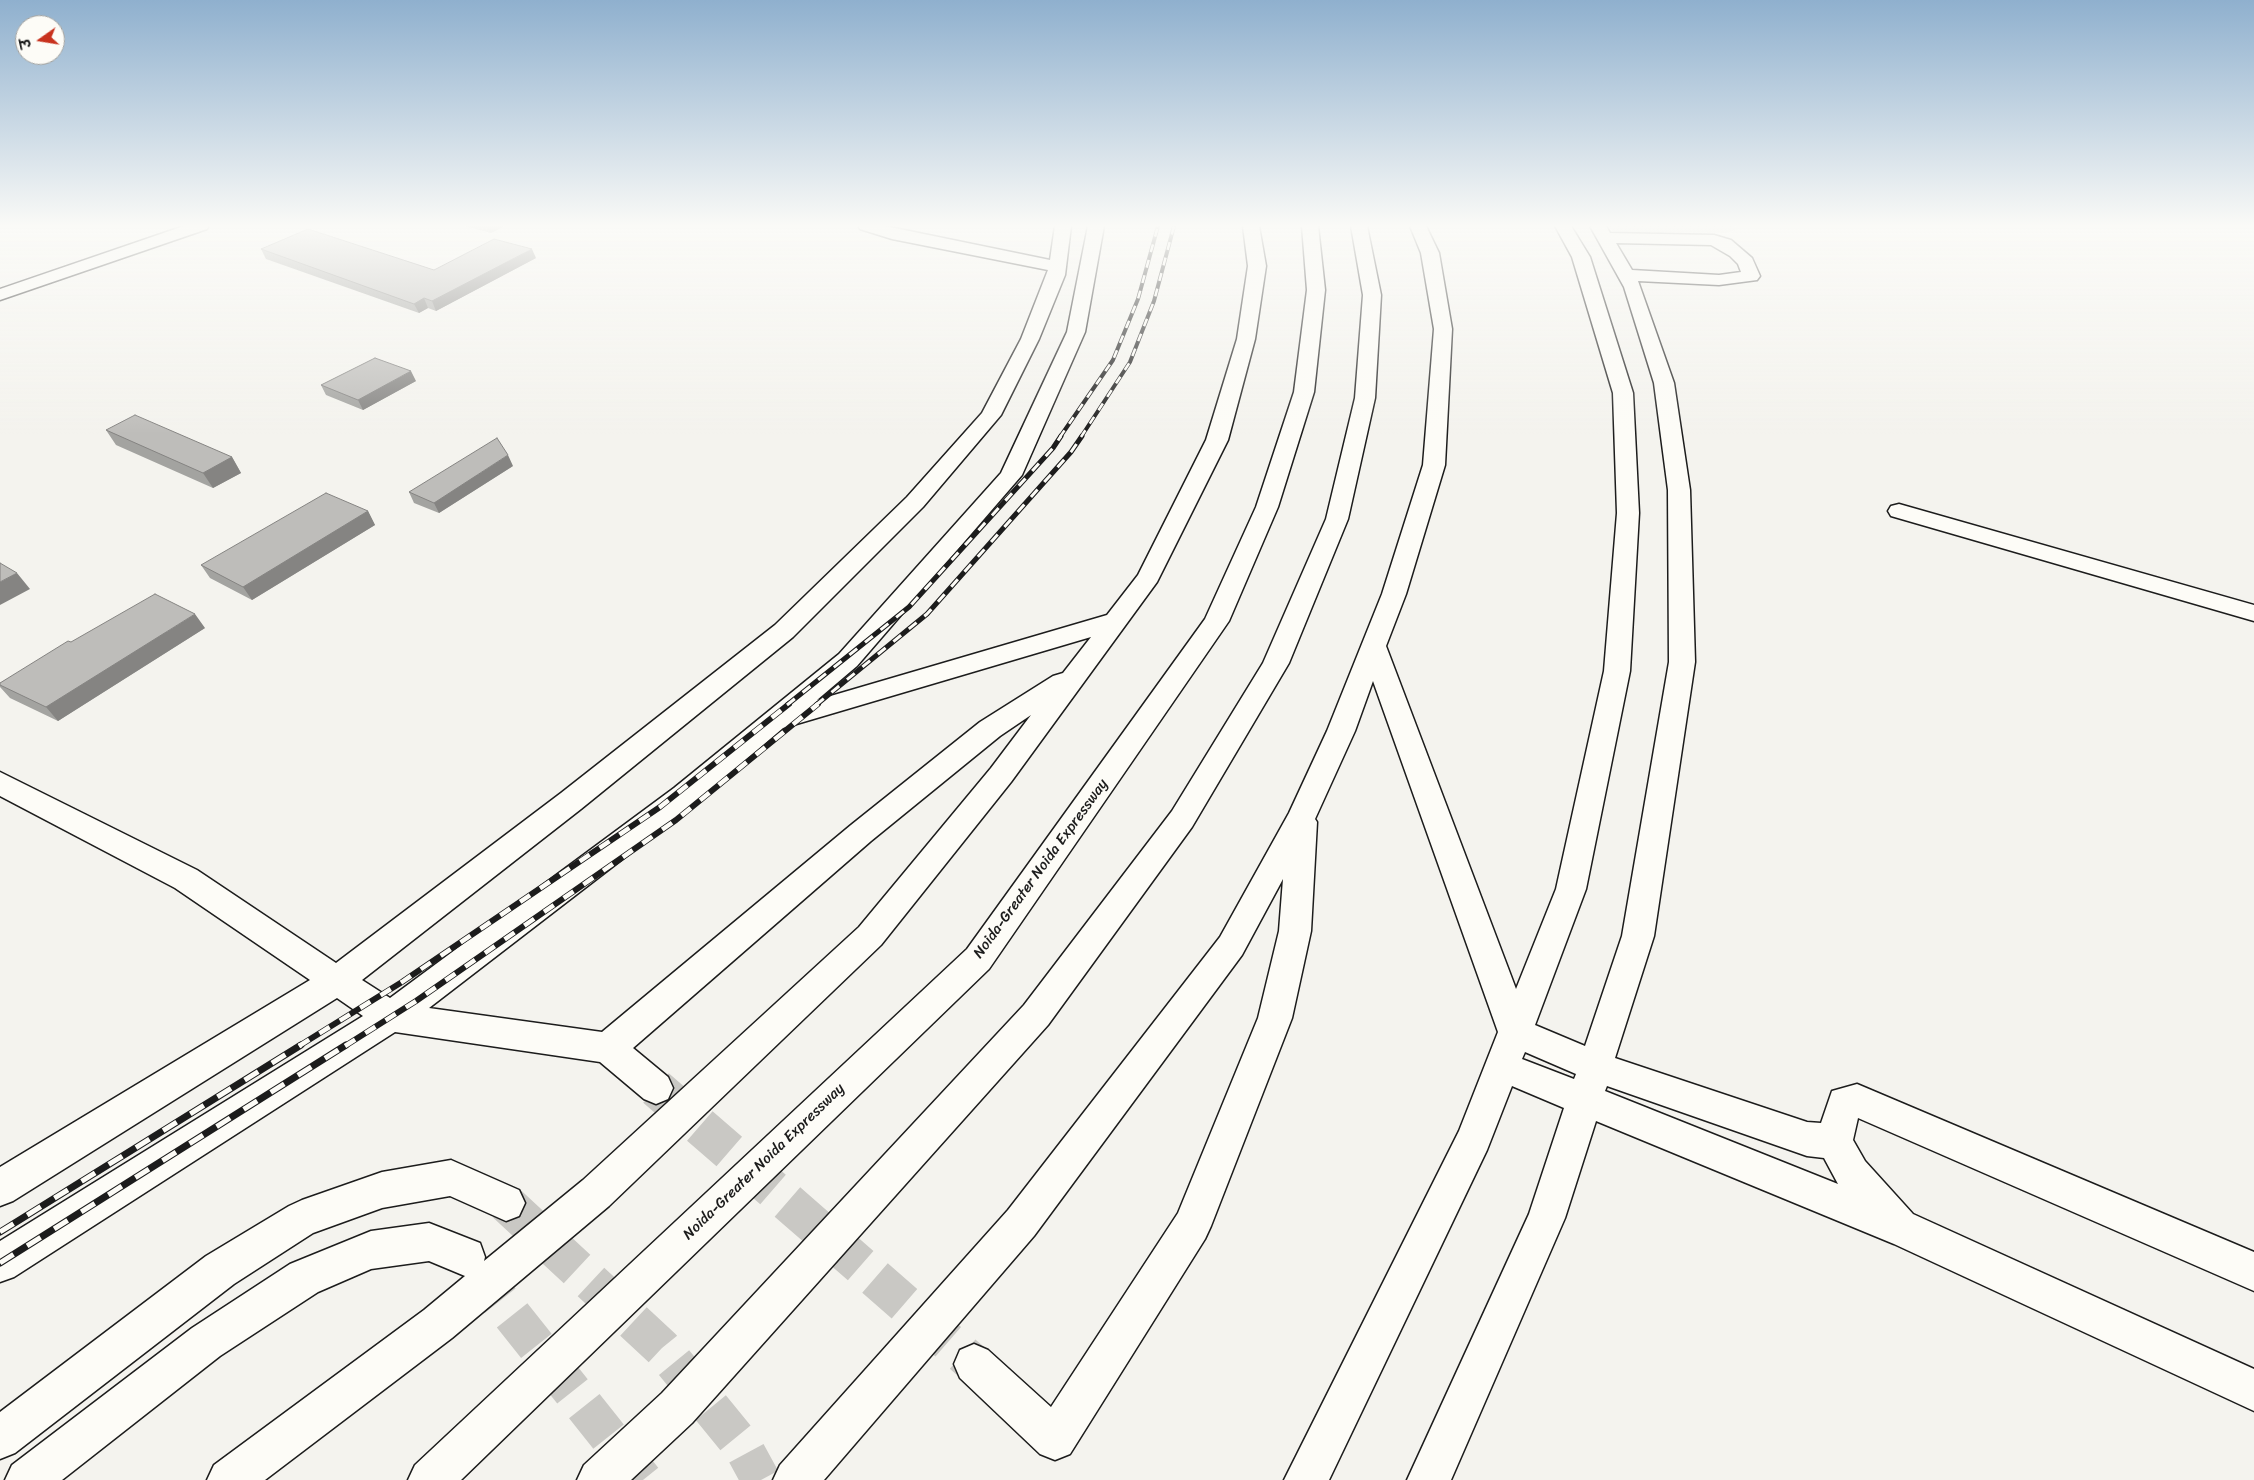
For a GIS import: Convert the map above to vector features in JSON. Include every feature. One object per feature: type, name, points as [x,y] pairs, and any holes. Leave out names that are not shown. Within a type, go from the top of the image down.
[{"type":"main road","points":[[0,1188],[337,981],[571,802],[784,631],[916,502],[991,415],[1030,339],[1048,295]]},
{"type":"main road","points":[[0,1263],[390,1017],[684,796],[848,660],[1011,476],[1076,332],[1083,295]]},
{"type":"main road","points":[[229,1480],[438,1324],[596,1193],[870,936],[1001,774],[1149,577],[1217,440],[1246,339],[1253,295]]},
{"type":"main road","name":"Noida-Greater Noida Expressway","points":[[430,1480],[978,959],[1217,621],[1267,507],[1304,392],[1315,295]]},
{"type":"main road","points":[[599,1480],[677,1408],[1036,1015],[1182,819],[1276,663],[1337,519],[1364,398],[1372,295]]},
{"type":"main road","points":[[795,1480],[1021,1223],[1231,946],[1303,814],[1341,731],[1394,594],[1434,465],[1443,330],[1437,295]]},
{"type":"main road","points":[[1429,1480],[1546,1218],[1638,936],[1682,662],[1679,490],[1664,383],[1608,295]]},
{"type":"main road","points":[[1306,1480],[1474,1138],[1570,889],[1617,671],[1628,513],[1620,313],[1629,295]]},
{"type":"main road","points":[[1899,511],[2254,613]]},
{"type":"main road","points":[[773,722],[1116,620]]},
{"type":"main road","points":[[1374,647],[1515,1032],[1597,1066],[1807,1139],[1835,1142]]},
{"type":"main road","points":[[608,1048],[853,840],[990,729],[1078,672]]},
{"type":"main road","points":[[0,783],[186,879],[390,1017],[608,1048],[656,1088]]},
{"type":"main road","points":[[974,1364],[1055,1439],[1192,1226],[1275,1018],[1295,931],[1303,814]]},
{"type":"main road","points":[[1502,1066],[1900,1227],[2254,1390]]},
{"type":"main road","points":[[1900,1227],[1852,1174],[1835,1142],[1844,1103],[1857,1100],[2254,1272]]},
{"type":"main road","points":[[0,1438],[220,1270],[302,1219],[382,1190],[451,1178],[506,1203]]},
{"type":"main road","points":[[27,1480],[206,1342],[304,1278],[371,1250],[429,1242],[466,1257]]},
{"type":"building","points":[[389,295],[443,295],[432,301],[424,298],[414,304]]},
{"type":"building","points":[[375,358],[411,371],[358,400],[321,385]]},
{"type":"building","points":[[135,415],[232,457],[203,473],[106,430]]},
{"type":"building","points":[[497,438],[508,455],[434,503],[409,492]]},
{"type":"building","points":[[326,493],[368,511],[243,587],[201,565]]},
{"type":"building","points":[[0,563],[17,573],[0,582]]},
{"type":"building","points":[[155,594],[195,614],[46,707],[0,685],[0,683],[68,641],[71,642]]},
{"type":"tunnel","points":[[656,1088],[974,1364]]},
{"type":"tunnel","points":[[506,1203],[662,1348],[743,1447],[761,1480]]},
{"type":"tunnel","points":[[476,1270],[643,1480]]},
{"type":"railway","points":[[1060,437],[1113,360],[1139,295]]},
{"type":"railway","points":[[1081,437],[1130,362],[1156,295]]},
{"type":"railway","points":[[787,705],[909,607],[1053,448],[1061,436]]},
{"type":"railway","points":[[816,705],[927,614],[1071,452],[1082,436]]},
{"type":"railway","points":[[299,1046],[402,982],[660,807],[789,704]]},
{"type":"railway","points":[[345,1046],[416,1001],[676,820],[818,704]]},
{"type":"railway","points":[[0,1232],[301,1045]]},
{"type":"railway","points":[[0,1263],[346,1045]]}]
